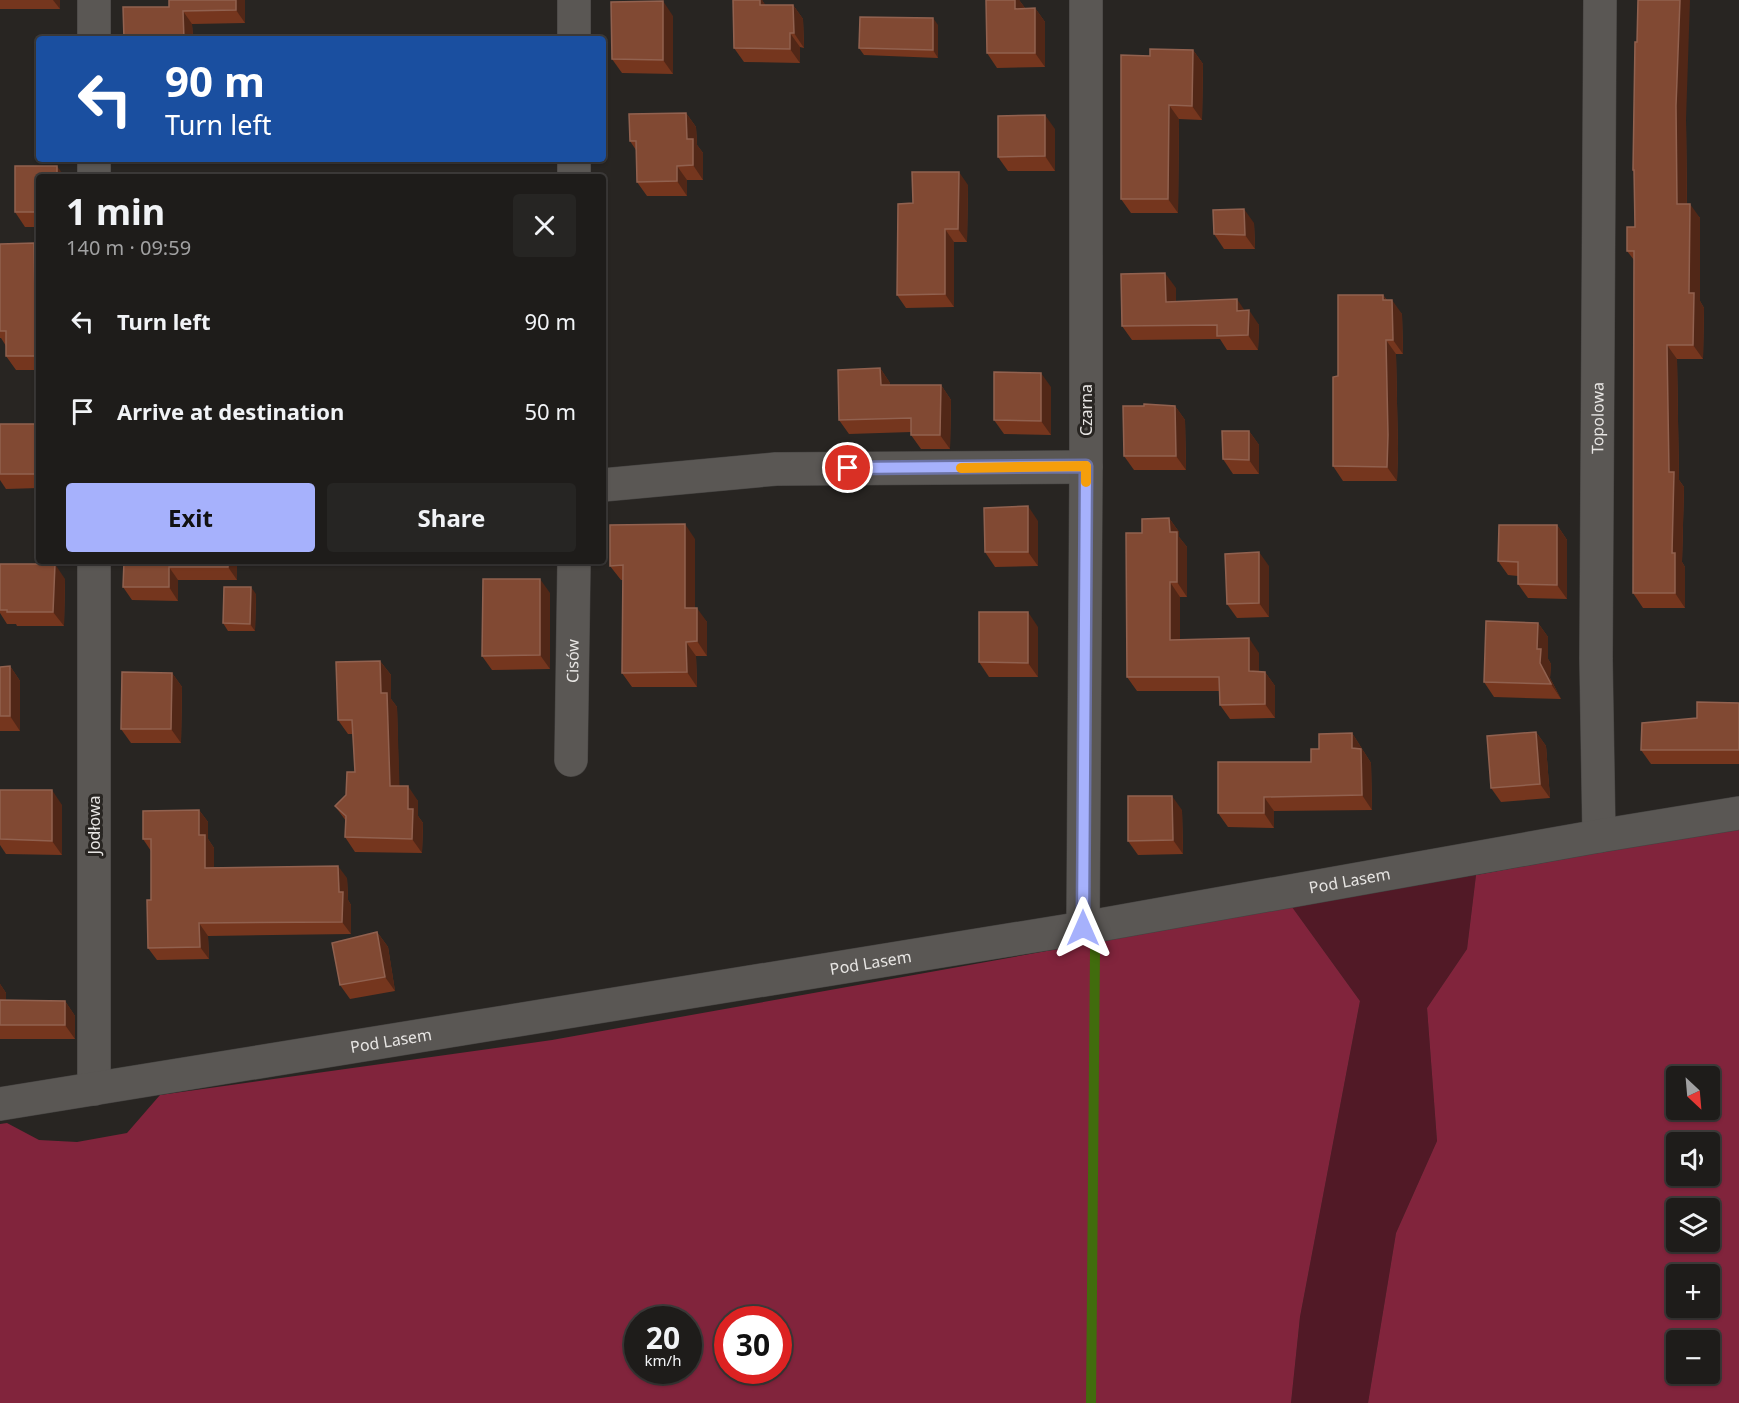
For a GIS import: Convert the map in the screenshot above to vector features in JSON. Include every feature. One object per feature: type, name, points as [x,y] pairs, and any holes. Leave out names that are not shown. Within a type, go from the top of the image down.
[{"type":"street","points":[[94,0],[94,36]]},
{"type":"street","points":[[574,0],[574,36]]},
{"type":"street","name":"Czarna","points":[[1083,928],[1086,0]]},
{"type":"street","name":"Topolowa","points":[[1599,836],[1596,647],[1600,0]]},
{"type":"street","points":[[606,485],[776,469],[1086,466]]},
{"type":"street","name":"Jodłowa","points":[[94,564],[94,1089]]},
{"type":"street","name":"Cisów","points":[[571,760],[574,564]]},
{"type":"street","name":"Pod Lasem","points":[[0,1104],[1083,928],[1739,813]]},
{"type":"shaded area","points":[[1739,827],[1739,1403],[1368,1403],[1396,1233],[1437,1141],[1427,1008],[1467,949],[1476,875]]},
{"type":"shaded area","points":[[1476,875],[1467,949],[1427,1008],[1437,1141],[1396,1233],[1368,1403],[1291,1403],[1300,1317],[1360,1001],[1292,907]]},
{"type":"shaded area","points":[[1292,907],[1360,1001],[1300,1317],[1291,1403],[0,1403],[0,1124],[7,1123],[39,1140],[77,1142],[127,1133],[160,1095],[552,1040]]},
{"type":"building","points":[[169,0],[236,0],[236,10],[183,11],[184,36],[124,36],[123,7],[169,7]]},
{"type":"building","points":[[733,0],[760,0],[760,5],[793,5],[794,33],[790,33],[790,49],[734,48]]},
{"type":"building","points":[[986,0],[1015,0],[1015,9],[1035,8],[1035,53],[987,53]]},
{"type":"building","points":[[1638,0],[1680,0],[1676,106],[1677,204],[1690,204],[1689,293],[1694,293],[1693,345],[1667,345],[1669,472],[1674,472],[1672,553],[1675,553],[1675,593],[1633,593],[1634,251],[1627,251],[1627,227],[1635,227],[1633,170]]},
{"type":"building","points":[[663,1],[663,60],[612,59],[611,2]]},
{"type":"building","points":[[860,17],[933,18],[933,50],[859,48]]},
{"type":"building","points":[[1150,49],[1193,50],[1192,106],[1169,105],[1168,199],[1121,199],[1121,55],[1150,56]]},
{"type":"building","points":[[686,113],[687,139],[693,139],[693,165],[677,166],[677,181],[637,182],[636,141],[630,141],[629,114]]},
{"type":"building","points":[[1045,115],[1045,156],[998,157],[998,116]]},
{"type":"building","points":[[15,166],[57,166],[57,174],[36,174],[36,212],[15,212]]},
{"type":"building","points":[[912,172],[959,172],[958,229],[945,229],[945,294],[897,295],[898,204],[913,203]]},
{"type":"building","points":[[1244,209],[1245,235],[1214,234],[1213,210]]},
{"type":"building","points":[[34,243],[36,356],[6,356],[6,331],[0,331],[0,244]]},
{"type":"building","points":[[1165,273],[1166,302],[1237,299],[1237,311],[1249,310],[1248,335],[1217,336],[1217,325],[1122,326],[1121,274]]},
{"type":"building","points":[[1338,295],[1383,295],[1383,300],[1392,300],[1393,340],[1386,340],[1387,467],[1333,466],[1333,377],[1338,376]]},
{"type":"building","points":[[880,368],[881,385],[941,385],[940,435],[911,435],[911,418],[839,420],[838,370]]},
{"type":"building","points":[[994,372],[1041,373],[1041,421],[994,420]]},
{"type":"building","points":[[1144,404],[1175,406],[1176,456],[1124,456],[1123,406],[1144,406]]},
{"type":"building","points":[[0,424],[36,424],[36,474],[0,474]]},
{"type":"building","points":[[1222,431],[1249,431],[1249,460],[1223,459]]},
{"type":"building","points":[[1028,506],[1028,552],[985,552],[984,508]]},
{"type":"building","points":[[1169,518],[1170,532],[1177,532],[1177,582],[1170,582],[1170,640],[1249,638],[1249,671],[1265,672],[1265,704],[1220,705],[1219,677],[1127,677],[1126,533],[1142,533],[1142,519]]},
{"type":"building","points":[[685,524],[685,608],[697,608],[697,641],[686,642],[687,672],[622,673],[623,565],[610,566],[610,525]]},
{"type":"building","points":[[1499,525],[1557,525],[1557,585],[1518,584],[1518,562],[1498,561]]},
{"type":"building","points":[[1259,552],[1259,603],[1227,604],[1225,554]]},
{"type":"building","points":[[0,564],[55,564],[53,612],[0,610]]},
{"type":"building","points":[[124,564],[228,564],[228,567],[169,567],[169,587],[123,587]]},
{"type":"building","points":[[483,579],[540,579],[540,655],[482,656]]},
{"type":"building","points":[[224,587],[251,587],[250,624],[223,623]]},
{"type":"building","points":[[979,612],[1028,612],[1028,663],[979,662]]},
{"type":"building","points":[[1486,621],[1538,623],[1537,649],[1541,649],[1540,663],[1551,684],[1484,682]]},
{"type":"building","points":[[380,661],[381,693],[387,693],[390,786],[408,786],[408,809],[413,809],[412,839],[345,837],[346,816],[335,806],[346,795],[347,772],[355,772],[352,720],[338,720],[336,662]]},
{"type":"building","points":[[10,666],[10,716],[0,716],[0,667]]},
{"type":"building","points":[[122,672],[172,673],[171,729],[121,729]]},
{"type":"building","points":[[1697,702],[1739,703],[1739,750],[1641,750],[1642,723],[1697,718]]},
{"type":"building","points":[[1536,732],[1540,784],[1491,788],[1487,736]]},
{"type":"building","points":[[1352,733],[1352,748],[1361,749],[1362,795],[1264,797],[1264,813],[1218,813],[1218,762],[1311,762],[1311,749],[1319,749],[1319,734]]},
{"type":"building","points":[[0,790],[52,790],[52,841],[0,839]]},
{"type":"building","points":[[1128,796],[1172,796],[1173,840],[1128,841]]},
{"type":"building","points":[[199,810],[199,835],[205,835],[205,868],[338,866],[339,892],[343,892],[342,922],[199,923],[200,947],[148,948],[147,900],[151,900],[151,839],[143,839],[143,811]]},
{"type":"building","points":[[377,932],[385,977],[340,985],[332,943]]},
{"type":"building","points":[[0,1000],[65,1001],[65,1025],[0,1025]]},
{"type":"waterway","points":[[1091,1403],[1095,949]]},
{"type":"slow traffic","points":[[961,468],[1086,466],[1086,482]]},
{"type":"route","points":[[848,468],[1086,466],[1083,928]]}]
